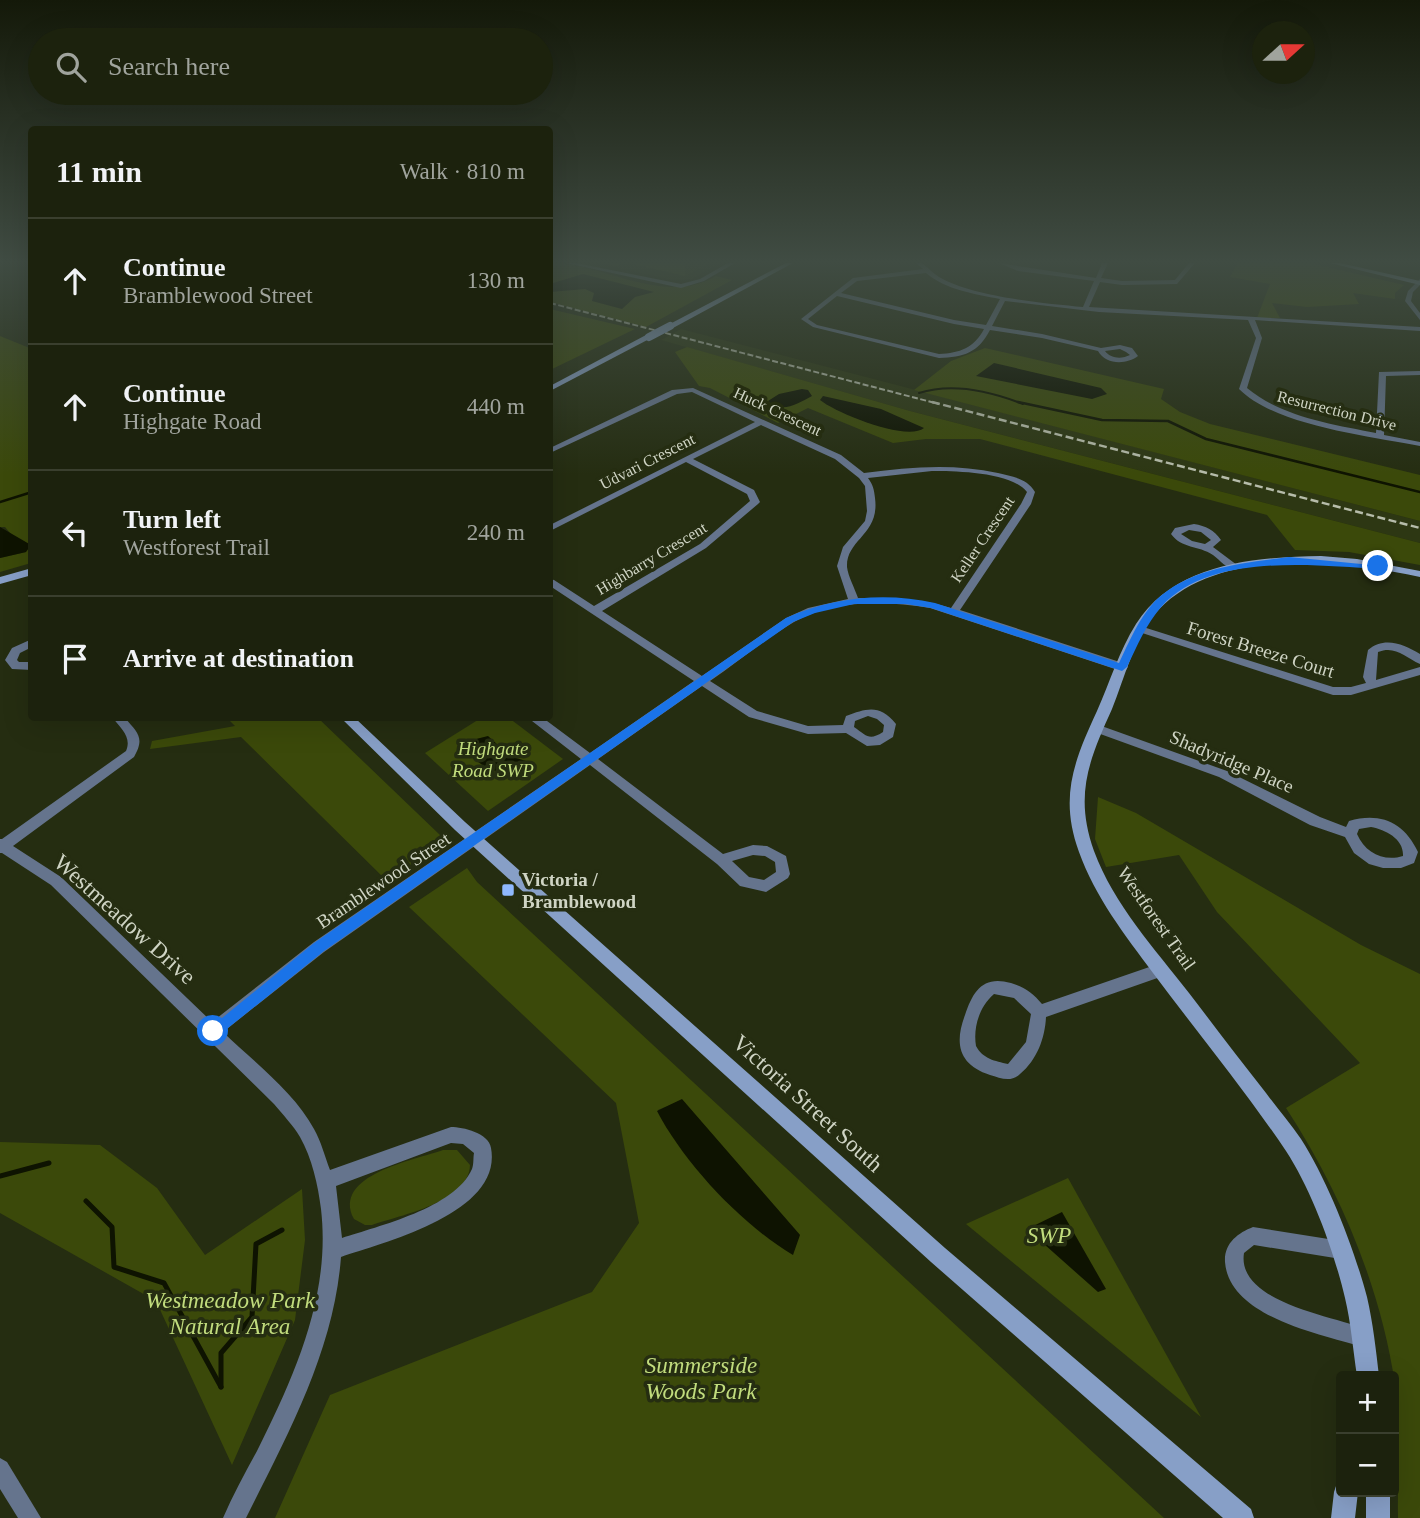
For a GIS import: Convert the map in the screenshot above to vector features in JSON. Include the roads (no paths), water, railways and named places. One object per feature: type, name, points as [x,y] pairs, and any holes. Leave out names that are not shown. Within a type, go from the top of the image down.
[{"type":"main road","points":[[553,387],[648,334]]},
{"type":"main road","points":[[553,381],[650,334]]},
{"type":"main road","name":"Westforest Trail","points":[[1367,1371],[1356,1298],[1318,1192],[1294,1146],[1161,970],[1101,885],[1082,836],[1077,813],[1077,785],[1096,728],[1140,629],[1159,603],[1174,591],[1234,567],[1289,560],[1378,566],[1420,574]]},
{"type":"main road","points":[[0,580],[28,573]]},
{"type":"main road","points":[[0,588],[28,580]]},
{"type":"main road","name":"Victoria Street South","points":[[350,721],[476,839],[938,1255],[1242,1518]]},
{"type":"main road","points":[[1343,1518],[1345,1497]]},
{"type":"main road","points":[[1378,1497],[1378,1518]]},
{"type":"street","points":[[852,334],[939,356],[957,355],[974,347],[984,334]]},
{"type":"street","points":[[1018,334],[1101,350]]},
{"type":"street","name":"Resurrection Drive","points":[[1257,334],[1259,338],[1243,389],[1250,398],[1275,410],[1420,444]]},
{"type":"street","points":[[1380,435],[1382,374],[1420,373]]},
{"type":"street","name":"Huck Crescent","points":[[553,450],[681,391],[701,392],[838,457],[862,476]]},
{"type":"street","name":"Udvari Crescent","points":[[553,526],[760,422]]},
{"type":"street","name":"Highbarry Crescent","points":[[594,611],[704,546],[755,502],[751,492],[686,459]]},
{"type":"street","name":"Keller Crescent","points":[[862,476],[962,467],[1016,480],[1029,487],[1031,492],[1026,504],[954,611]]},
{"type":"street","points":[[854,601],[842,566],[848,547],[869,522],[872,511],[869,486],[862,476]]},
{"type":"street","points":[[1208,547],[1234,567]]},
{"type":"street","points":[[553,584],[735,703],[770,720],[808,730],[848,729]]},
{"type":"street","name":"Bramblewood Street","points":[[213,1031],[319,947],[700,680],[790,620],[812,610],[854,601],[906,601],[954,611],[1122,667]]},
{"type":"street","name":"Forest Breeze Court","points":[[1140,629],[1333,691],[1351,691],[1420,671]]},
{"type":"street","points":[[28,644],[16,651],[11,660],[16,666],[28,666]]},
{"type":"street","points":[[1372,684],[1369,672],[1373,650],[1378,647],[1401,648],[1420,660]]},
{"type":"street","points":[[1,846],[130,754],[134,747],[134,736],[122,721]]},
{"type":"street","points":[[540,721],[722,860]]},
{"type":"street","name":"Shadyridge Place","points":[[1096,728],[1223,774],[1315,821],[1350,834]]},
{"type":"street","name":"Westmeadow Drive","points":[[1,846],[56,881],[280,1098],[308,1134],[327,1180],[334,1250],[324,1312],[302,1382],[234,1518]]},
{"type":"street","points":[[1039,1012],[1161,970]]},
{"type":"street","points":[[993,988],[1011,988],[1029,998],[1039,1012],[1038,1029],[1028,1058],[1011,1072],[992,1070],[975,1060],[966,1045],[965,1031],[981,994],[993,988]]},
{"type":"street","points":[[327,1180],[451,1135],[476,1140],[483,1149],[485,1161],[481,1176],[469,1193],[447,1208],[334,1250]]},
{"type":"street","points":[[1341,1250],[1253,1236],[1240,1241],[1234,1253],[1233,1270],[1242,1286],[1276,1308],[1363,1336]]},
{"type":"street","points":[[0,1469],[30,1518]]},
{"type":"waterway","points":[[919,393],[958,388],[998,395],[1023,404]]},
{"type":"waterway","points":[[1018,402],[1102,420],[1168,421],[1206,439],[1420,492]]},
{"type":"waterway","points":[[0,502],[28,493]]},
{"type":"waterway","points":[[0,1176],[49,1163]]},
{"type":"waterway","points":[[86,1201],[112,1227],[114,1267],[164,1283],[221,1387],[221,1353],[252,1317],[256,1244],[282,1230]]},
{"type":"railway","points":[[669,334],[939,404]]},
{"type":"railway","points":[[932,402],[1420,528]]},
{"type":"place","name":"Victoria / Bramblewood","points":[[508,890]]},
{"type":"park label","name":"Highgate Road SWP","points":[[493,759]]},
{"type":"park label","name":"SWP","points":[[1049,1235]]},
{"type":"park label","name":"Westmeadow Park Natural Area","points":[[230,1313]]},
{"type":"park label","name":"Summerside Woods Park","points":[[701,1378]]}]
